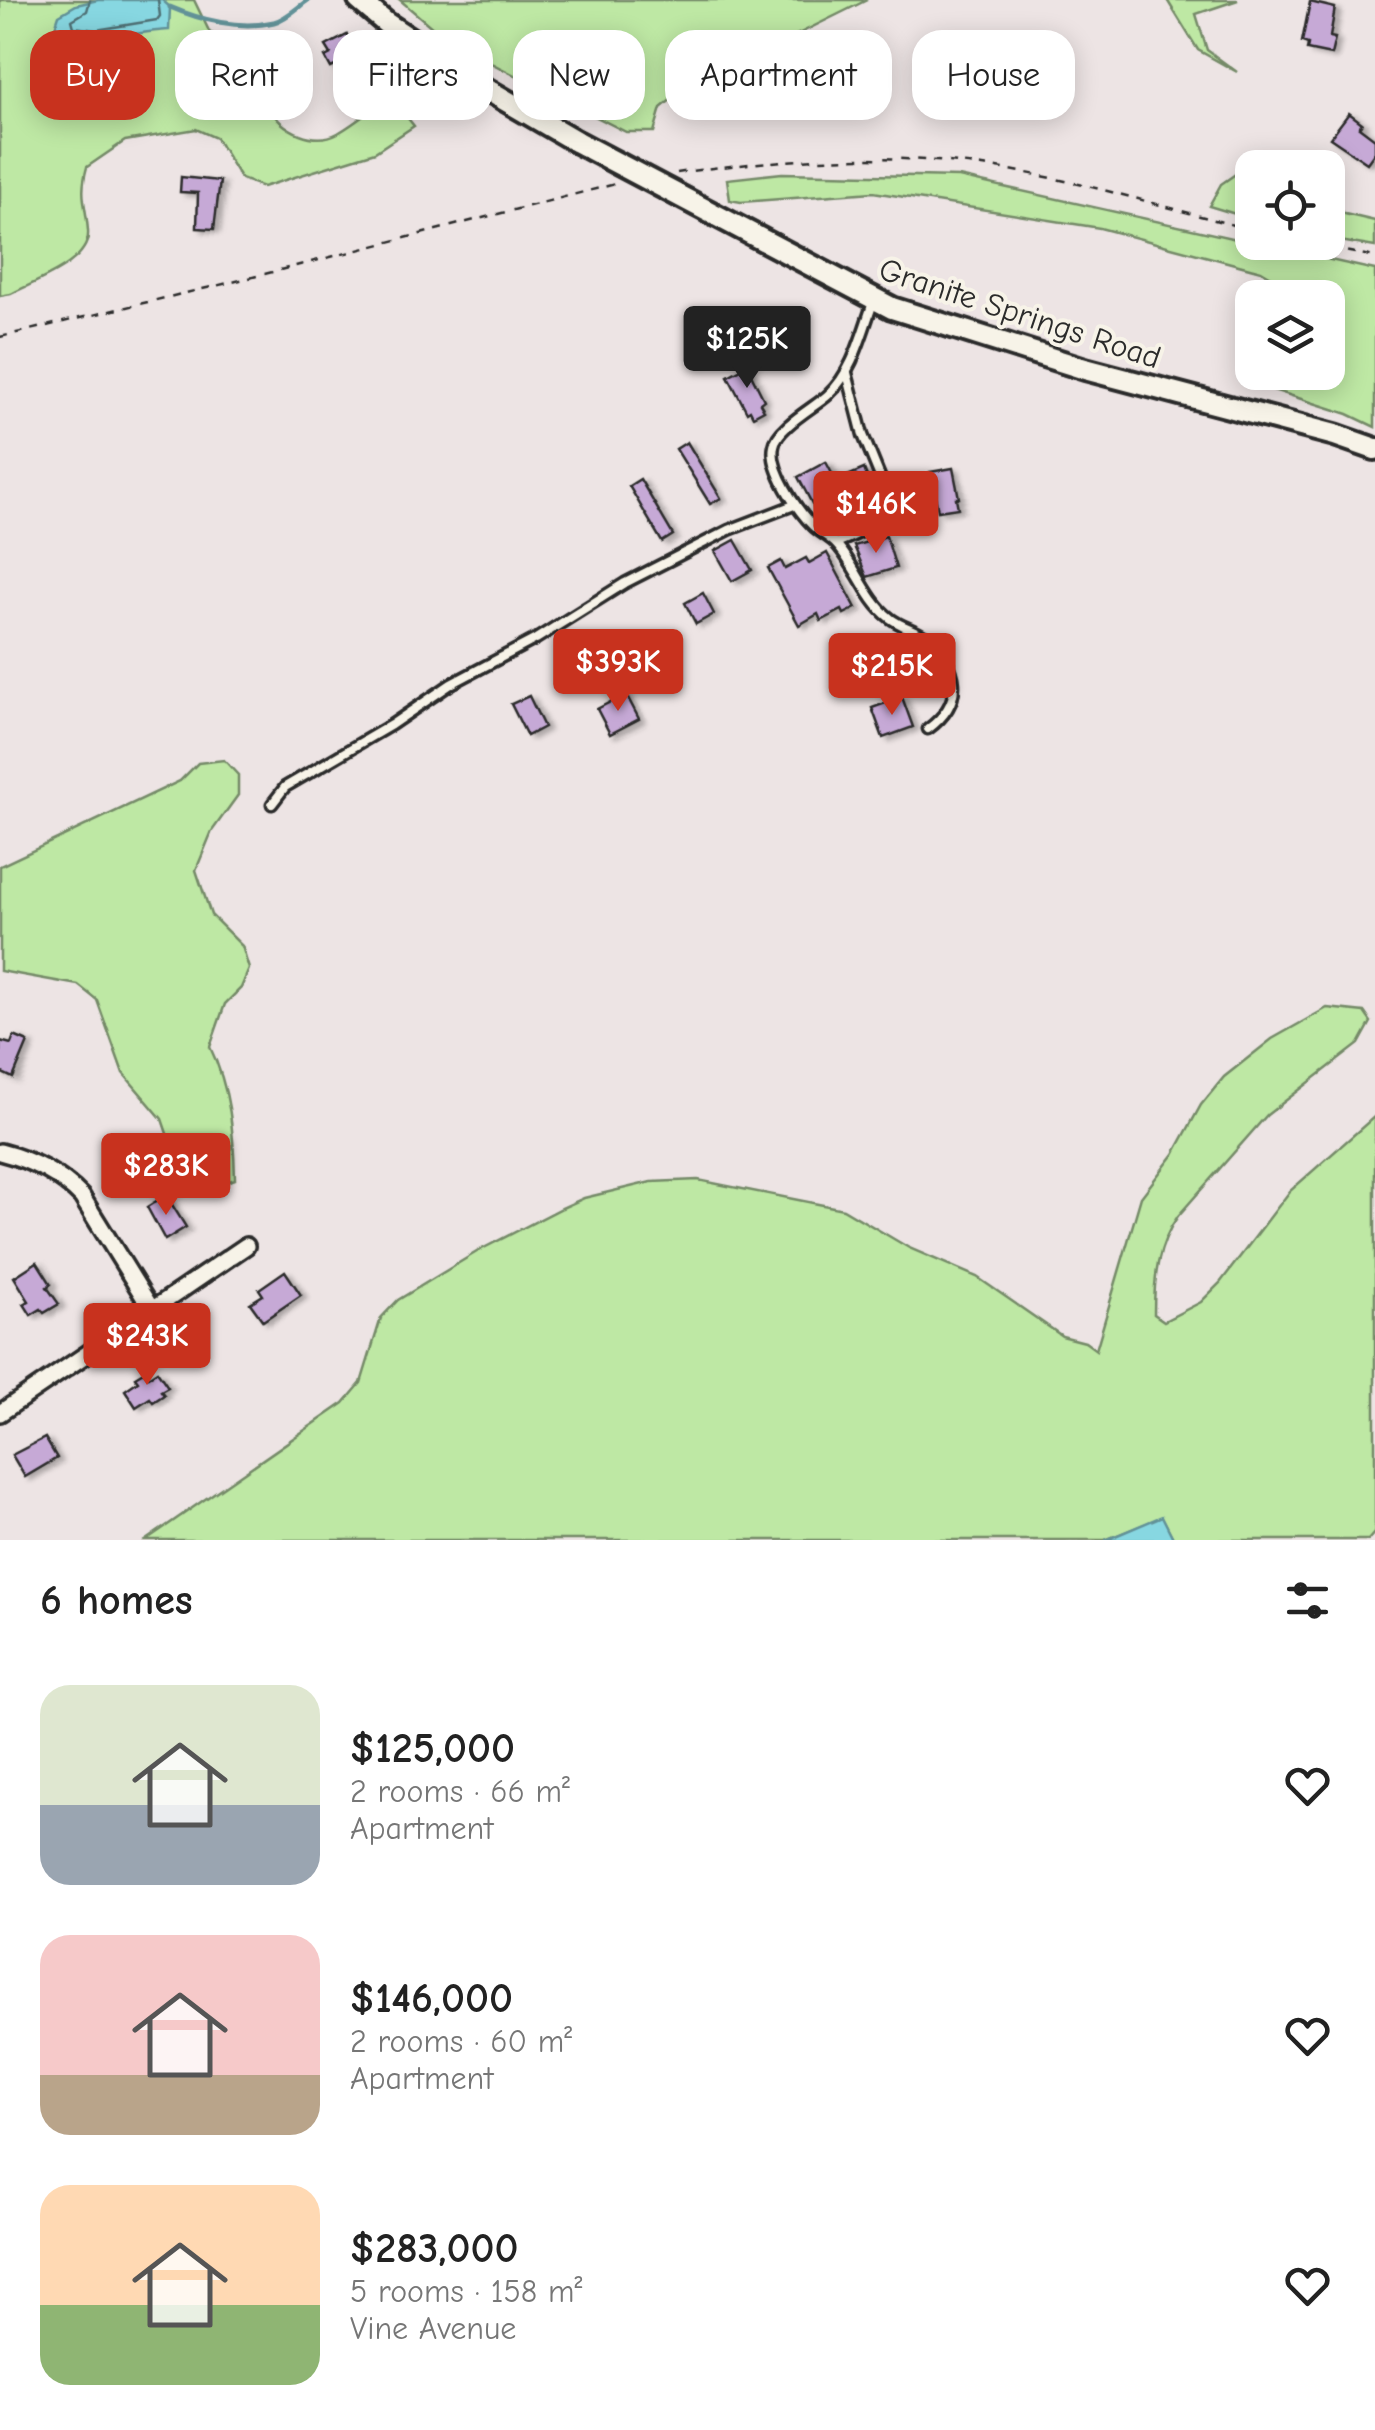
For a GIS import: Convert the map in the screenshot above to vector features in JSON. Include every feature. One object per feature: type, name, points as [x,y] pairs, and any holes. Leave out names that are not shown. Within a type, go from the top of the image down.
[{"type":"street","name":"Granite Springs Road","points":[[359,0],[386,23],[481,86],[645,178],[892,308],[1086,369],[1335,434],[1375,449]]},
{"type":"street","points":[[0,1152],[68,1182],[82,1197],[152,1310]]},
{"type":"street","points":[[0,1413],[246,1246]]},
{"type":"lane","points":[[874,300],[847,373],[830,394],[796,419],[774,444],[778,471],[794,505],[816,529],[836,543],[890,618],[923,636],[947,663],[954,683],[954,699],[928,730]]},
{"type":"lane","points":[[836,543],[857,534],[880,516],[888,494],[862,435],[847,373]]},
{"type":"lane","points":[[272,804],[285,787],[625,583],[710,538],[794,505]]},
{"type":"path","points":[[0,337],[645,178],[778,160],[945,162],[1058,180],[1235,226]]},
{"type":"path","points":[[1345,251],[1375,257]]},
{"type":"green space","points":[[0,0],[194,0],[209,30],[175,30],[175,120],[278,120],[300,134],[319,138],[338,133],[358,120],[409,120],[414,126],[375,152],[263,187],[241,179],[216,138],[196,129],[125,141],[87,167],[83,193],[88,231],[81,253],[47,277],[0,296]]},
{"type":"green space","points":[[400,0],[867,0],[806,30],[665,30],[665,105],[654,132],[626,132],[603,120],[645,120],[645,30],[513,30],[513,74],[493,64],[493,30],[435,30]]},
{"type":"green space","points":[[1167,0],[1238,0],[1196,14],[1207,50],[1237,72],[1198,50]]},
{"type":"green space","points":[[782,173],[959,177],[1235,239],[1235,260],[1330,260],[1375,270],[1375,427],[1273,390],[1345,390],[1345,280],[1276,280],[1261,271],[1100,228],[873,192],[741,202],[730,200],[727,179]]},
{"type":"green space","points":[[1235,174],[1235,214],[1209,206],[1221,184]]},
{"type":"green space","points":[[1345,214],[1375,221],[1375,247],[1345,242]]},
{"type":"green space","points":[[224,760],[238,775],[238,795],[212,831],[196,870],[211,915],[242,946],[249,969],[241,988],[225,1004],[210,1047],[230,1112],[235,1179],[212,1187],[175,1157],[162,1119],[123,1073],[97,1000],[78,985],[0,971],[0,866],[180,781],[198,763]]},
{"type":"green space","points":[[1327,1008],[1364,1012],[1371,1022],[1359,1044],[1267,1115],[1178,1216],[1158,1263],[1154,1314],[1164,1321],[1201,1302],[1290,1191],[1375,1116],[1375,1532],[1368,1540],[1174,1540],[1162,1517],[1105,1540],[146,1540],[344,1403],[361,1383],[381,1318],[398,1300],[480,1250],[562,1208],[584,1198],[651,1182],[698,1180],[843,1209],[909,1248],[977,1277],[1062,1336],[1085,1342],[1096,1350],[1141,1197],[1174,1154],[1201,1105],[1224,1077],[1272,1039]]},
{"type":"water","points":[[98,0],[162,0],[170,7],[169,30],[54,30],[59,15],[76,5]]},
{"type":"water","points":[[1162,1516],[1174,1540],[1106,1540]]},
{"type":"building","points":[[1310,2],[1335,8],[1331,55],[1307,50],[1308,44],[1302,42]]},
{"type":"building","points":[[333,42],[331,68],[325,57],[331,54],[326,46]]},
{"type":"building","points":[[1349,113],[1375,139],[1375,152],[1367,163],[1330,138]]},
{"type":"building","points":[[181,177],[220,181],[214,229],[197,228],[198,193],[180,192]]},
{"type":"building","points":[[747,366],[764,400],[760,403],[764,410],[753,416],[728,376]]},
{"type":"building","points":[[687,442],[721,498],[710,504],[676,449]]},
{"type":"building","points":[[826,462],[836,481],[864,469],[870,484],[817,513],[798,477]]},
{"type":"building","points":[[953,468],[958,508],[938,511],[930,472]]},
{"type":"building","points":[[640,479],[673,535],[662,542],[629,486]]},
{"type":"building","points":[[886,536],[896,568],[867,577],[854,546]]},
{"type":"building","points":[[735,540],[752,570],[732,581],[715,551]]},
{"type":"building","points":[[827,553],[856,608],[821,621],[818,614],[799,625],[768,568],[781,561],[785,569],[806,558],[809,563]]},
{"type":"building","points":[[703,593],[714,614],[696,624],[685,603]]},
{"type":"building","points":[[626,694],[639,719],[610,734],[597,709]]},
{"type":"building","points":[[529,696],[544,727],[527,736],[511,704]]},
{"type":"building","points":[[902,697],[913,727],[883,738],[872,708]]},
{"type":"building","points":[[14,1036],[28,1042],[13,1078],[0,1072],[0,1041],[11,1044]]},
{"type":"building","points":[[166,1195],[186,1227],[165,1240],[147,1207]]},
{"type":"building","points":[[37,1262],[59,1304],[31,1315],[24,1304],[29,1301],[14,1277]]},
{"type":"building","points":[[285,1271],[301,1295],[263,1321],[250,1303],[263,1295],[259,1289]]},
{"type":"building","points":[[145,1371],[148,1377],[157,1371],[168,1387],[153,1402],[150,1398],[136,1407],[125,1390]]},
{"type":"building","points":[[45,1438],[57,1458],[25,1477],[12,1455]]},
{"type":"waterway","points":[[170,7],[194,16],[248,25],[274,22],[308,0]]}]
